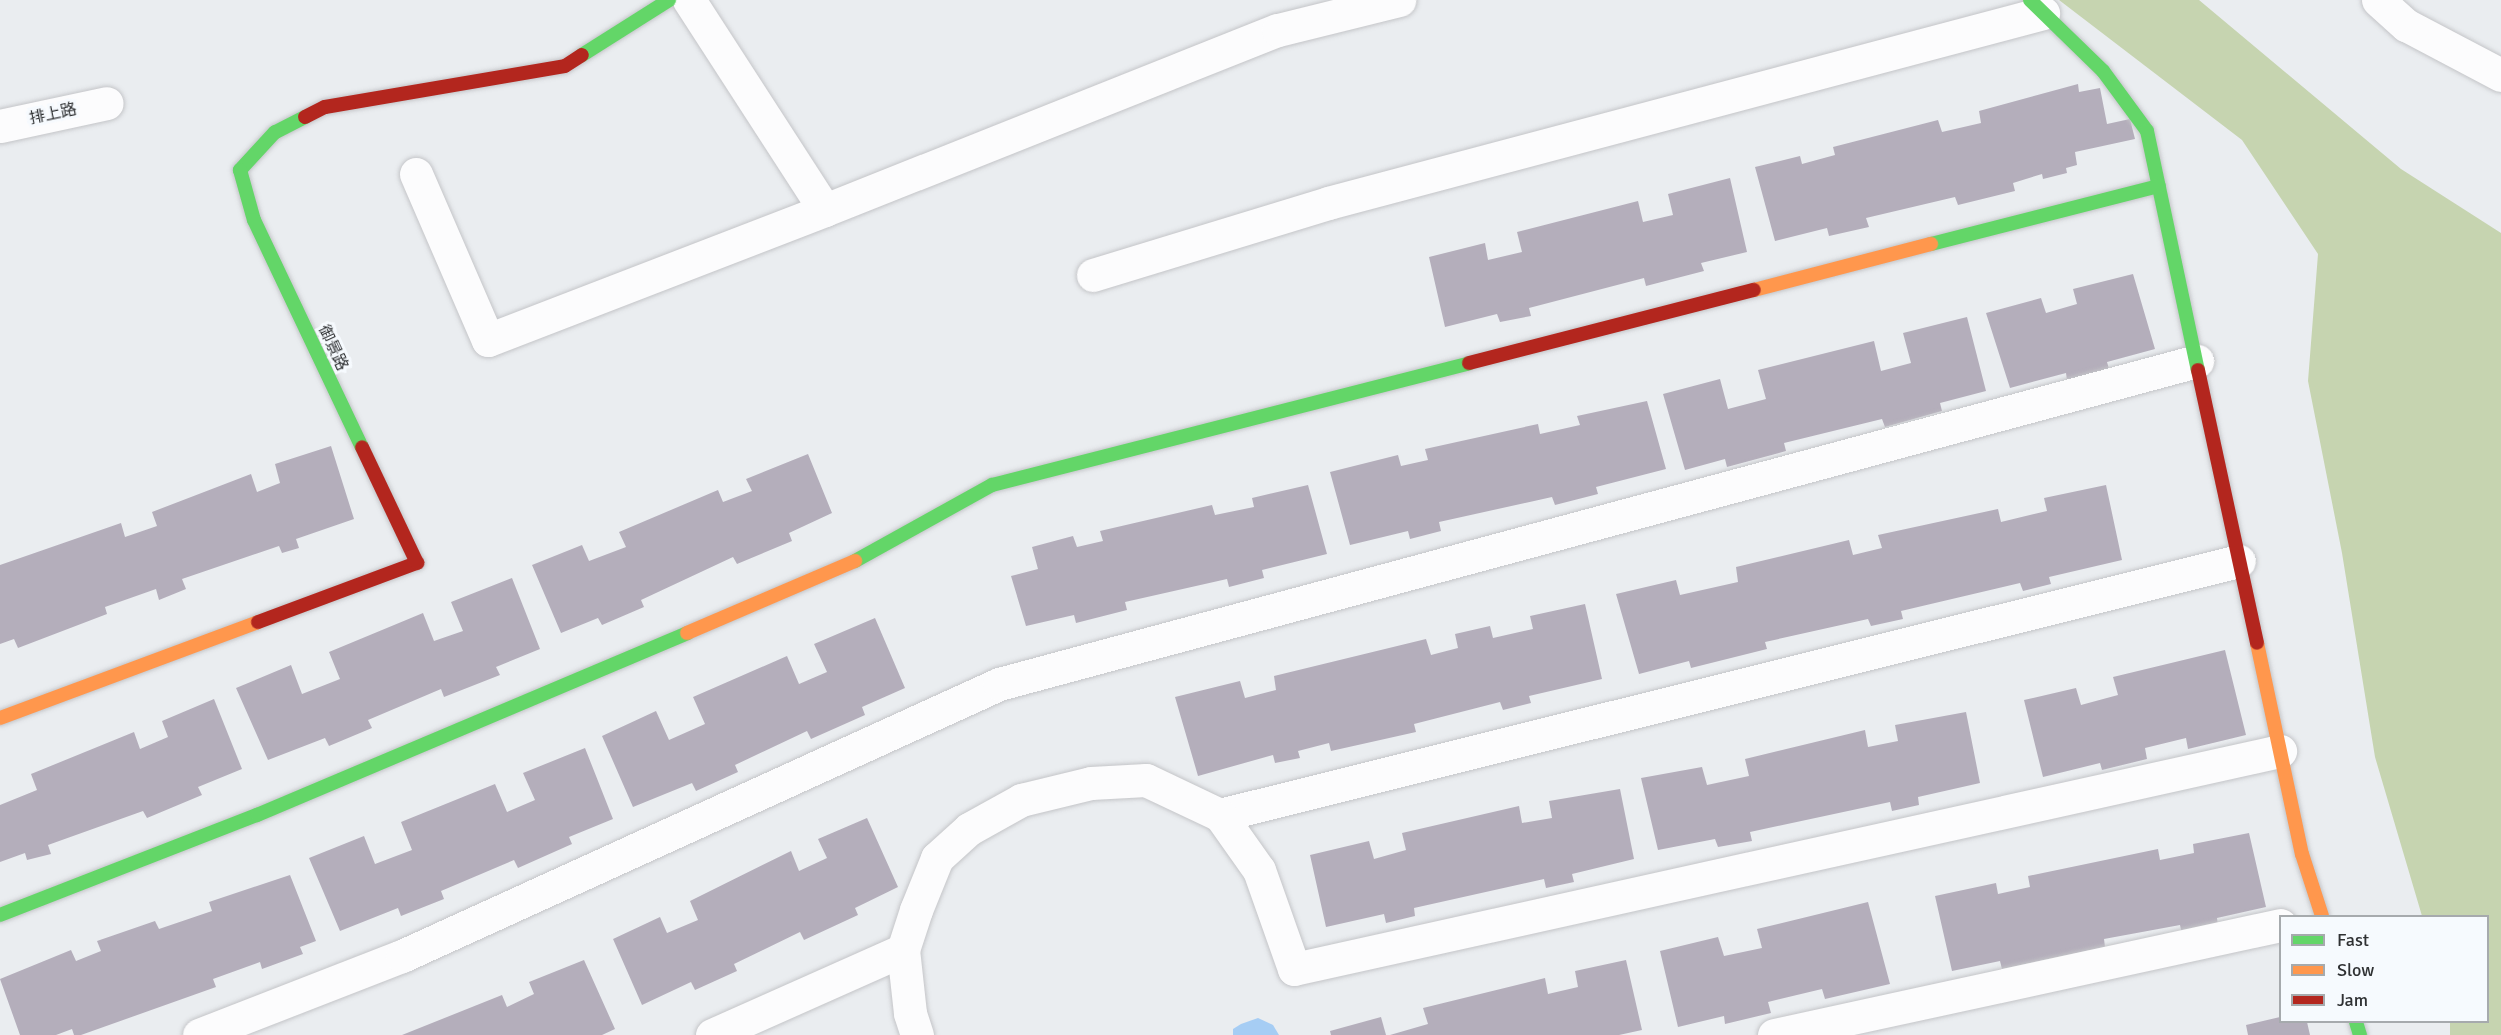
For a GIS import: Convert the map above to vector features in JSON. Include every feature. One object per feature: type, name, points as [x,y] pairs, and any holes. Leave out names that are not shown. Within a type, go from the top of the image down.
[{"type":"street","name":"御景路","points":[[0,718],[417,563],[254,220],[240,170],[275,132],[326,107],[565,66],[669,0]]},
{"type":"street","points":[[689,0],[825,210]]},
{"type":"street","points":[[416,174],[488,340],[825,210],[1278,30],[1399,0]]},
{"type":"street","points":[[2378,0],[2406,25],[2501,75]]},
{"type":"street","points":[[1093,275],[1328,203],[2037,7],[2103,71],[2147,130],[2302,854],[2321,915]]},
{"type":"street","name":"排上路","points":[[0,126],[107,103]]},
{"type":"street","points":[[0,915],[257,814],[863,558],[992,485],[2159,186]]},
{"type":"street","points":[[199,1035],[402,956],[999,684],[2197,361]]},
{"type":"street","points":[[1220,815],[2239,561]]},
{"type":"street","points":[[917,1035],[910,1013],[903,950],[915,910],[937,858],[969,829],[1021,800],[1091,783],[1146,780],[1220,815],[1258,870],[1294,969],[2280,751]]},
{"type":"street","points":[[1774,1035],[2279,925]]},
{"type":"street","points":[[712,1035],[903,950]]},
{"type":"green space","points":[[2059,0],[2199,0],[2401,169],[2501,233],[2501,1035],[2450,1035],[2450,1023],[2489,1023],[2489,915],[2422,915],[2375,757],[2342,553],[2308,381],[2318,254],[2242,140]]},
{"type":"water","points":[[1258,1018],[1273,1025],[1279,1035],[1233,1035],[1233,1029]]},
{"type":"building","points":[[2078,84],[2079,92],[2100,88],[2107,124],[2130,119],[2135,139],[2075,152],[2077,165],[2066,168],[2067,173],[2043,179],[2042,174],[2013,183],[2015,191],[1958,205],[1955,197],[1866,218],[1869,227],[1829,236],[1827,228],[1775,241],[1755,167],[1800,156],[1802,164],[1835,155],[1833,147],[1938,120],[1942,132],[1981,123],[1979,111]]},
{"type":"building","points":[[1730,178],[1747,252],[1701,263],[1704,271],[1646,286],[1644,278],[1529,308],[1531,316],[1500,322],[1497,314],[1445,327],[1429,257],[1485,243],[1488,260],[1522,252],[1517,232],[1638,201],[1643,222],[1673,215],[1668,194]]},
{"type":"building","points":[[2133,274],[2155,349],[2107,362],[2109,369],[2067,380],[2066,373],[2010,388],[1986,313],[2041,298],[2046,313],[2077,304],[2073,289]]},
{"type":"building","points":[[1967,317],[1986,391],[1940,403],[1942,411],[1885,427],[1882,419],[1784,443],[1786,451],[1727,467],[1725,459],[1685,470],[1663,394],[1720,379],[1728,409],[1766,399],[1758,370],[1874,341],[1881,371],[1911,363],[1903,333]]},
{"type":"building","points":[[1647,401],[1666,469],[1596,487],[1598,494],[1555,505],[1552,497],[1439,522],[1441,531],[1410,539],[1408,531],[1350,545],[1330,472],[1398,455],[1401,466],[1428,460],[1425,449],[1538,424],[1540,434],[1580,425],[1577,416]]},
{"type":"building","points":[[331,446],[354,519],[296,539],[299,548],[282,553],[279,546],[182,579],[186,589],[159,600],[156,589],[105,607],[107,614],[18,648],[14,639],[0,644],[0,565],[121,523],[125,537],[157,526],[152,512],[251,474],[257,492],[280,483],[275,464]]},
{"type":"building","points":[[808,454],[832,513],[789,533],[792,541],[737,564],[733,557],[641,600],[644,607],[602,625],[598,618],[561,633],[532,565],[582,545],[589,561],[626,547],[619,532],[718,490],[723,502],[752,491],[746,479]]},
{"type":"building","points":[[1308,485],[1327,554],[1262,570],[1264,578],[1229,587],[1227,579],[1125,602],[1127,610],[1076,623],[1074,615],[1026,626],[1011,576],[1038,569],[1032,547],[1073,536],[1077,547],[1103,541],[1100,531],[1212,505],[1215,515],[1254,507],[1252,498]]},
{"type":"building","points":[[2106,485],[2122,560],[2049,577],[2051,584],[2023,591],[2020,583],[1901,611],[1903,619],[1871,626],[1868,619],[1765,642],[1767,649],[1691,668],[1689,661],[1639,674],[1616,594],[1676,580],[1680,595],[1738,582],[1736,567],[1849,540],[1853,555],[1882,548],[1878,535],[1998,509],[2001,522],[2047,511],[2044,498]]},
{"type":"building","points":[[512,578],[540,649],[496,667],[500,675],[444,697],[441,689],[368,720],[372,728],[329,746],[325,738],[268,760],[236,688],[291,665],[302,694],[340,679],[329,652],[423,613],[434,641],[463,631],[451,602]]},
{"type":"building","points":[[1585,604],[1602,679],[1529,696],[1531,703],[1503,710],[1500,702],[1414,724],[1416,732],[1331,751],[1329,743],[1298,751],[1300,758],[1275,763],[1273,755],[1198,776],[1175,697],[1240,681],[1245,698],[1276,690],[1274,676],[1426,639],[1431,655],[1458,648],[1455,634],[1490,626],[1493,638],[1533,629],[1530,616]]},
{"type":"building","points":[[875,618],[905,688],[862,707],[865,715],[811,739],[807,731],[735,765],[738,772],[696,791],[692,783],[633,807],[602,736],[656,711],[669,740],[705,724],[693,697],[787,656],[799,684],[827,672],[814,644]]},
{"type":"building","points":[[2225,650],[2246,735],[2188,749],[2186,738],[2145,748],[2147,759],[2102,770],[2100,763],[2043,777],[2024,700],[2076,688],[2081,705],[2118,695],[2113,677]]},
{"type":"building","points":[[214,699],[242,769],[198,787],[202,795],[147,818],[143,811],[48,845],[51,854],[27,860],[25,853],[0,862],[0,805],[37,790],[31,774],[134,732],[140,749],[168,737],[162,721]]},
{"type":"building","points":[[1966,712],[1980,783],[1918,797],[1919,805],[1892,811],[1890,802],[1750,832],[1752,841],[1718,847],[1715,839],[1658,850],[1641,778],[1702,767],[1707,785],[1749,776],[1745,759],[1865,730],[1868,747],[1898,741],[1895,725]]},
{"type":"building","points":[[585,748],[613,819],[569,837],[572,844],[518,868],[514,860],[441,891],[444,899],[401,916],[398,908],[340,931],[309,858],[364,836],[375,864],[412,850],[401,822],[495,784],[507,812],[535,800],[523,773]]},
{"type":"building","points":[[1620,789],[1634,859],[1572,874],[1574,882],[1546,888],[1544,879],[1414,908],[1415,916],[1386,923],[1384,914],[1326,927],[1310,855],[1369,841],[1374,859],[1406,850],[1402,833],[1519,806],[1522,823],[1552,818],[1549,801]]},
{"type":"building","points":[[867,818],[898,887],[855,908],[858,915],[804,940],[800,932],[734,964],[737,971],[695,990],[691,982],[642,1005],[613,939],[660,917],[667,933],[698,920],[690,901],[791,851],[799,871],[827,858],[818,839]]},
{"type":"building","points":[[2249,833],[2266,907],[2217,918],[2218,926],[2182,934],[2180,925],[2104,939],[2105,947],[2002,969],[2000,961],[1952,971],[1935,896],[1996,883],[1998,894],[2030,887],[2028,876],[2158,849],[2160,860],[2194,853],[2193,844]]},
{"type":"building","points":[[290,875],[316,941],[300,947],[303,954],[262,969],[260,962],[213,979],[216,987],[81,1035],[74,1035],[72,1029],[56,1035],[20,1035],[0,979],[71,950],[76,961],[101,951],[97,941],[155,921],[159,929],[212,911],[209,902]]},
{"type":"building","points":[[1868,902],[1890,984],[1825,999],[1822,989],[1768,1002],[1771,1013],[1725,1024],[1724,1016],[1678,1027],[1660,951],[1718,937],[1724,956],[1762,948],[1757,929]]},
{"type":"building","points":[[584,960],[615,1029],[602,1035],[402,1035],[502,995],[507,1007],[534,994],[529,982]]},
{"type":"building","points":[[1626,960],[1642,1030],[1619,1035],[1390,1035],[1428,1024],[1423,1008],[1545,978],[1548,994],[1578,987],[1575,971]]},
{"type":"building","points":[[1381,1017],[1386,1035],[1331,1035],[1330,1031]]},
{"type":"building","points":[[2279,1017],[2279,1023],[2307,1023],[2310,1035],[2248,1035],[2246,1025]]},
{"type":"traffic: fast","points":[[582,55],[669,0]]},
{"type":"traffic: fast","points":[[2030,0],[2103,71],[2147,131],[2198,370]]},
{"type":"traffic: fast","points":[[305,117],[275,132],[240,170],[254,220],[362,447]]},
{"type":"traffic: fast","points":[[1931,244],[2159,186]]},
{"type":"traffic: fast","points":[[855,561],[992,485],[1469,363]]},
{"type":"traffic: fast","points":[[0,915],[257,815],[687,633]]},
{"type":"traffic: fast","points":[[2356,1023],[2360,1035]]},
{"type":"traffic: slow","points":[[1754,290],[1931,244]]},
{"type":"traffic: slow","points":[[687,633],[855,561]]},
{"type":"traffic: slow","points":[[0,718],[258,622]]},
{"type":"traffic: slow","points":[[2257,643],[2302,854],[2322,915]]},
{"type":"traffic: jam","points":[[305,117],[325,107],[565,66],[582,55]]},
{"type":"traffic: jam","points":[[1469,363],[1754,290]]},
{"type":"traffic: jam","points":[[2198,370],[2257,643]]},
{"type":"traffic: jam","points":[[258,622],[417,563],[362,447]]}]
